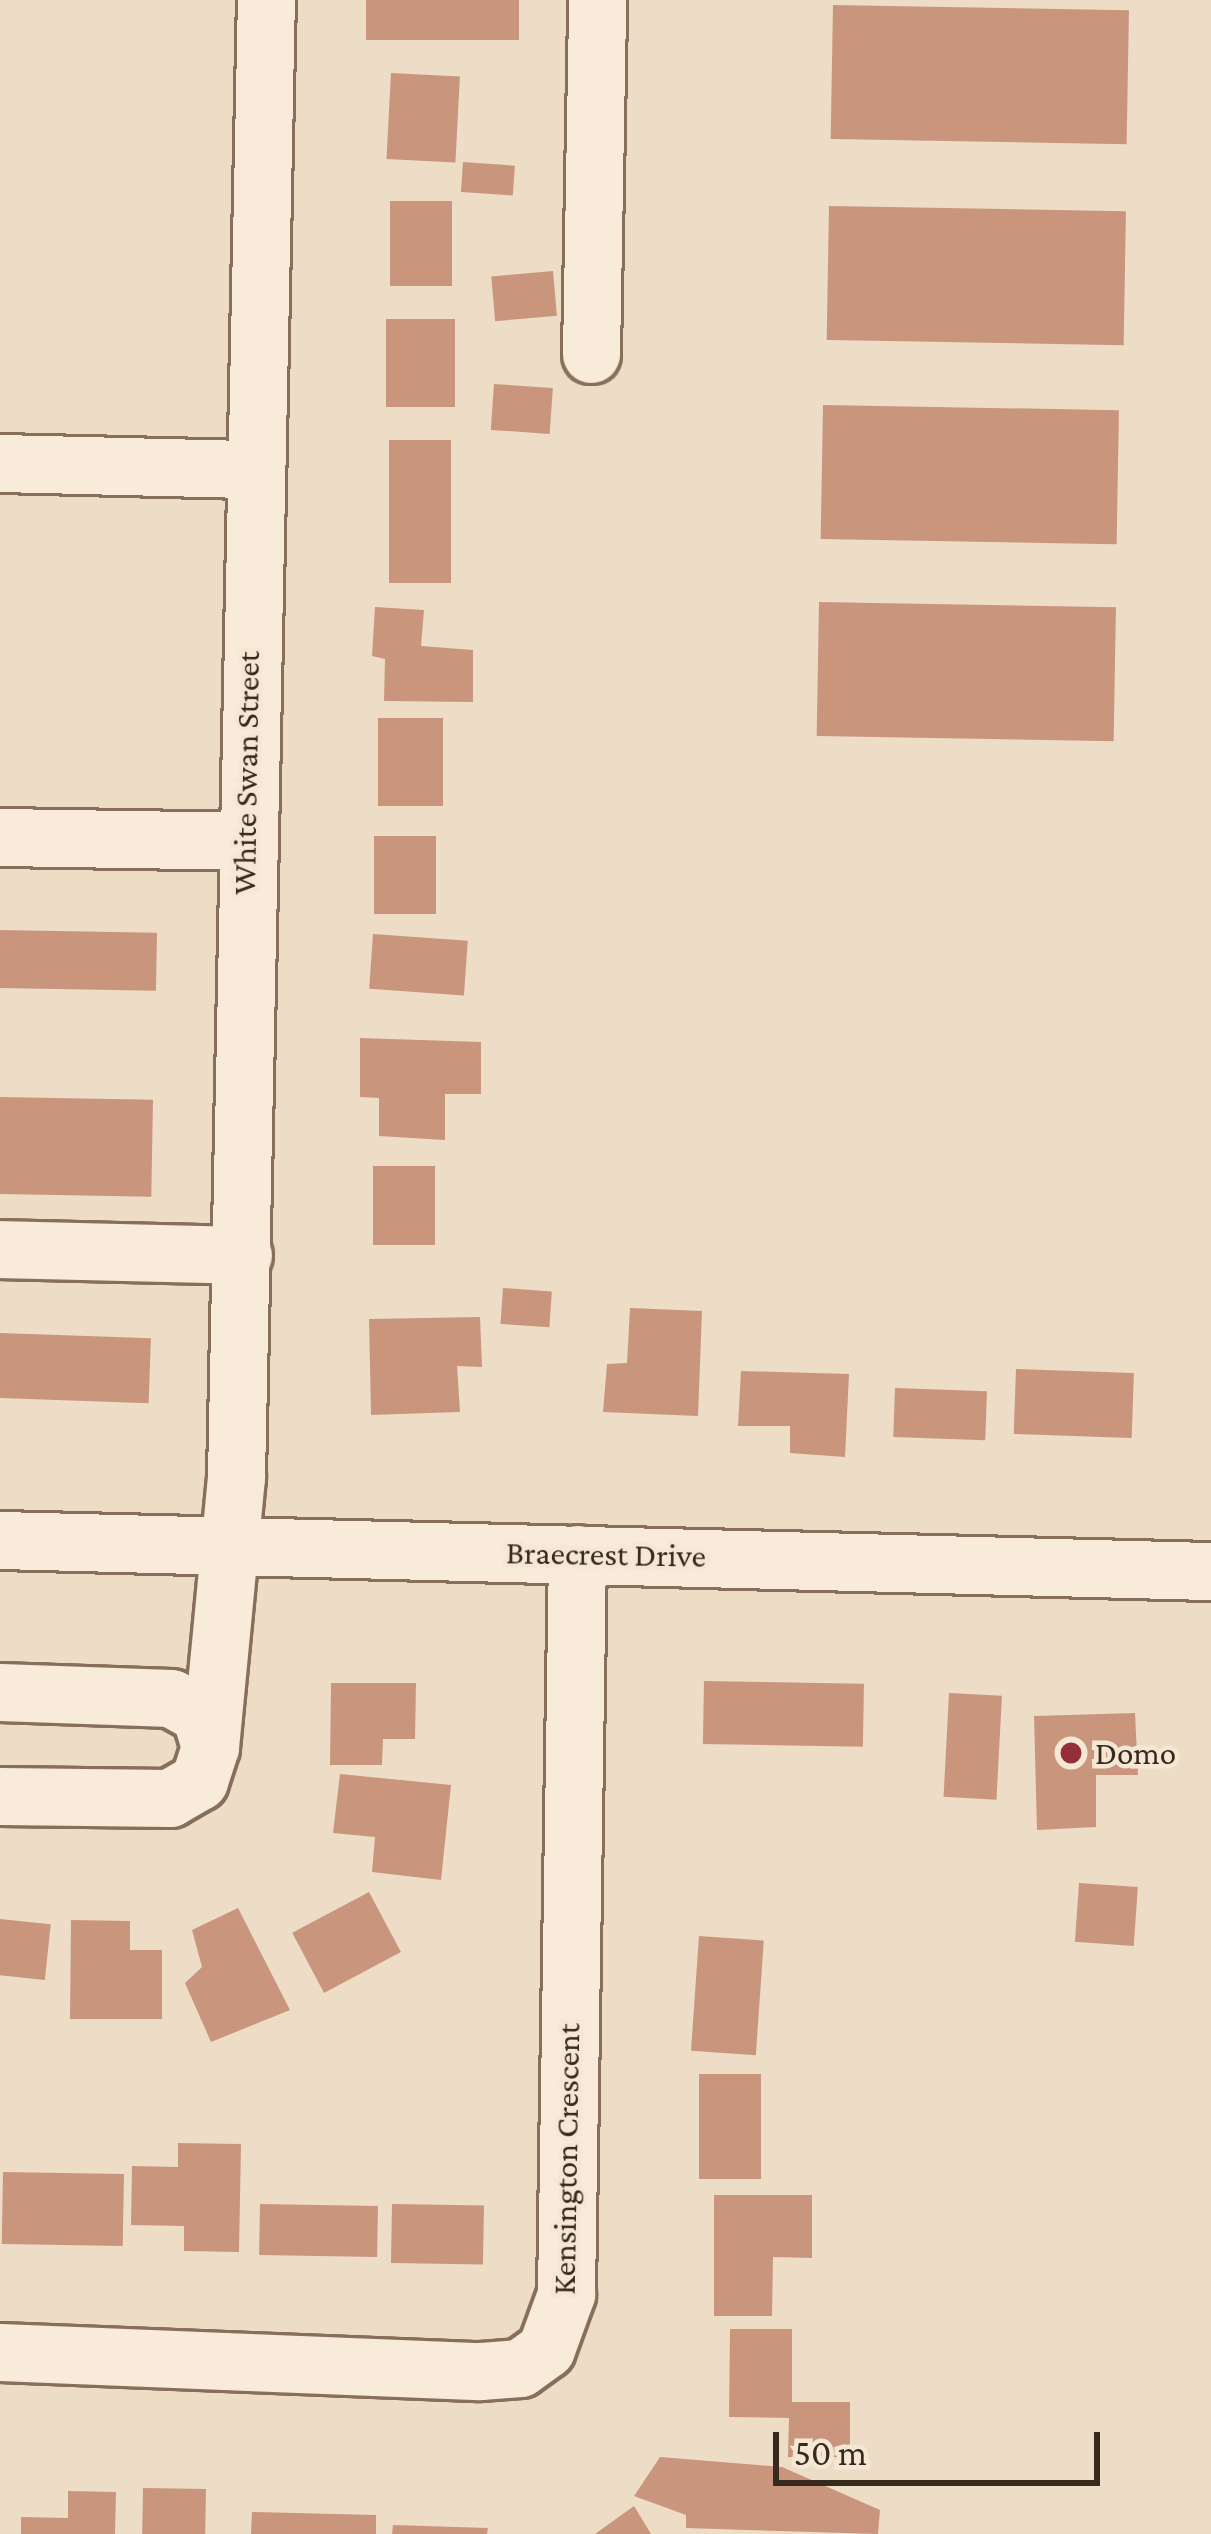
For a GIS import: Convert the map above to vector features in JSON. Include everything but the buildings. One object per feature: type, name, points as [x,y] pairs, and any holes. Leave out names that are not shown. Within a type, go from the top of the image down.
[{"type":"street","name":"White Swan Street","points":[[210,1747],[232,1546],[243,1255],[243,842],[266,0]]},
{"type":"street","points":[[591,354],[597,0]]},
{"type":"street","points":[[0,463],[252,469]]},
{"type":"street","points":[[0,837],[243,842]]},
{"type":"street","points":[[0,1249],[243,1255]]},
{"type":"street","name":"Braecrest Drive","points":[[0,1540],[1211,1570]]},
{"type":"street","name":"Kensington Crescent","points":[[0,2352],[480,2371],[520,2368],[546,2349],[566,2294],[577,1554]]},
{"type":"street","points":[[155,1696],[203,1678],[221,1650]]},
{"type":"street","points":[[0,1692],[155,1696],[200,1714],[210,1747],[199,1781],[170,1798],[0,1796]]},
{"type":"place","name":"Domo","points":[[1071,1753]]}]
